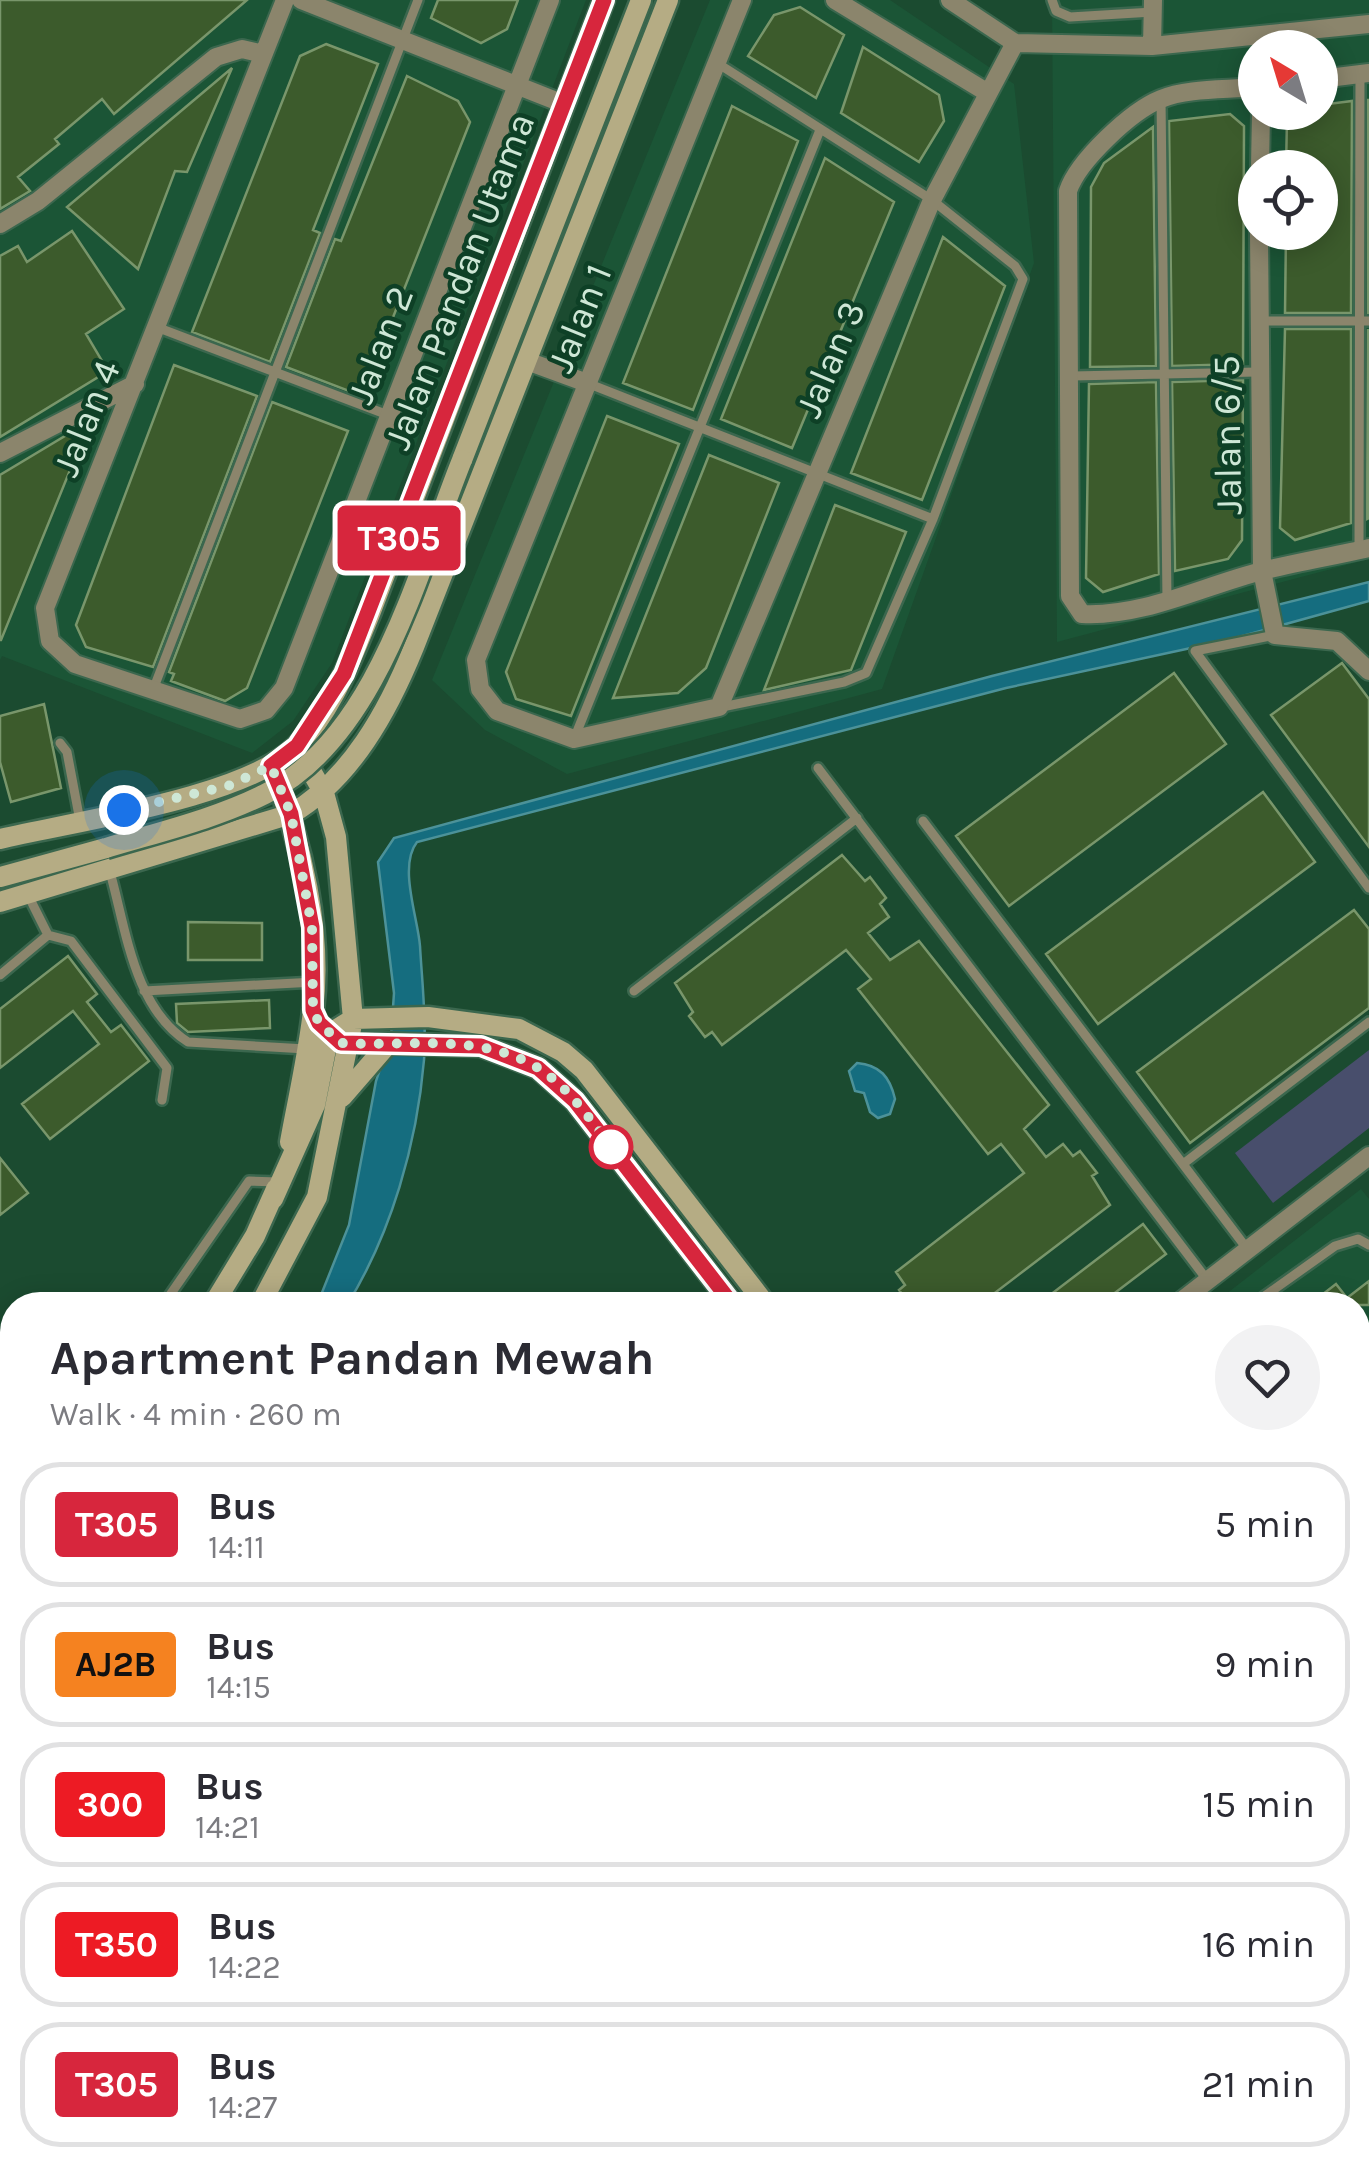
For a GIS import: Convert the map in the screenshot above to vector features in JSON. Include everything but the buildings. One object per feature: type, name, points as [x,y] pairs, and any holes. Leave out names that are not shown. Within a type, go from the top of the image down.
[{"type":"main road","name":"Jalan Pandan Utama","points":[[0,840],[228,786],[271,766],[297,746],[344,674],[604,0]]},
{"type":"main road","points":[[0,877],[220,813],[267,793],[304,769],[339,735],[375,680],[641,0]]},
{"type":"main road","points":[[0,902],[110,872],[291,814],[324,794],[361,747],[390,698],[668,0]]},
{"type":"main road","points":[[344,674],[344,690],[355,707],[382,706],[390,698]]},
{"type":"main road","points":[[267,1292],[317,1198],[353,1019],[352,972],[336,837],[324,794],[297,746]]},
{"type":"main road","points":[[271,766],[291,814],[312,927],[315,982],[306,1049],[276,1190]]},
{"type":"main road","points":[[204,791],[224,804],[228,814],[218,839]]},
{"type":"main road","points":[[352,972],[360,996],[387,1018]]},
{"type":"main road","points":[[313,1010],[329,1034],[350,1044],[481,1046],[538,1068],[575,1101],[723,1292]]},
{"type":"main road","points":[[220,1292],[276,1190],[315,1105],[329,1034],[353,1019],[428,1017],[518,1029],[563,1052],[584,1070],[756,1292]]},
{"type":"main road","points":[[338,1102],[386,1045]]},
{"type":"street","name":"Jalan 4","points":[[266,710],[240,719],[75,664],[50,641],[44,624],[45,608],[159,328],[284,0]]},
{"type":"street","points":[[300,0],[564,104]]},
{"type":"street","name":"Jalan 2","points":[[266,710],[284,688],[550,0]]},
{"type":"street","name":"Jalan 1","points":[[574,739],[497,710],[480,689],[476,660],[742,0]]},
{"type":"street","points":[[835,0],[988,94]]},
{"type":"street","points":[[950,0],[1015,43],[1152,46],[1369,24]]},
{"type":"street","points":[[1152,46],[1153,6]]},
{"type":"street","name":"Jalan 3","points":[[719,707],[932,200],[1015,43]]},
{"type":"street","points":[[0,224],[38,201],[216,58],[242,49],[264,54]]},
{"type":"street","points":[[1338,77],[1365,73]]},
{"type":"street","points":[[1238,89],[1161,98],[1084,157],[1068,191],[1072,376],[1070,596],[1082,614],[1104,615],[1167,601],[1262,571],[1364,549]]},
{"type":"street","name":"Jalan 6/5","points":[[1259,250],[1257,372],[1262,571],[1275,634]]},
{"type":"street","points":[[527,360],[587,383]]},
{"type":"street","points":[[0,453],[134,384]]},
{"type":"street","points":[[1275,634],[1337,641],[1369,671]]},
{"type":"street","points":[[574,739],[719,707]]},
{"type":"street","points":[[1193,1292],[1369,1156]]},
{"type":"lane","points":[[154,690],[418,0]]},
{"type":"lane","points":[[1052,0],[1056,12],[1070,17],[1153,6]]},
{"type":"lane","points":[[716,62],[932,200],[1015,266],[1023,279],[934,519],[866,673],[844,682],[719,707]]},
{"type":"lane","points":[[1364,549],[1365,73]]},
{"type":"lane","points":[[1161,98],[1167,601]]},
{"type":"lane","points":[[574,739],[697,426],[820,130]]},
{"type":"lane","points":[[1258,321],[1365,322]]},
{"type":"lane","points":[[159,328],[388,414]]},
{"type":"lane","points":[[1072,376],[1257,372]]},
{"type":"lane","points":[[587,383],[934,519]]},
{"type":"lane","points":[[1275,634],[1195,650],[1369,888]]},
{"type":"lane","points":[[60,743],[67,752],[80,821]]},
{"type":"lane","points":[[818,768],[1208,1280]]},
{"type":"lane","points":[[634,991],[857,818]]},
{"type":"lane","points":[[922,821],[1248,1250]]},
{"type":"lane","points":[[110,872],[144,991],[174,1034],[188,1042],[306,1049]]},
{"type":"lane","points":[[28,895],[48,935],[71,942],[167,1068],[162,1100]]},
{"type":"lane","points":[[0,975],[48,935]]},
{"type":"lane","points":[[144,991],[315,982]]},
{"type":"lane","points":[[1183,1164],[1369,1022]]},
{"type":"lane","points":[[172,1292],[249,1181],[276,1190]]},
{"type":"lane","points":[[1271,1292],[1336,1246],[1358,1239],[1369,1245]]},
{"type":"shaded area","points":[[0,0],[586,0],[332,663],[293,721],[252,753],[2,656],[0,660]]},
{"type":"shaded area","points":[[710,0],[890,0],[1014,84],[1034,263],[882,689],[567,774],[485,730],[432,680]]},
{"type":"shaded area","points":[[1052,0],[1369,0],[1369,559],[1057,642]]},
{"type":"shaded area","points":[[1369,582],[1369,601],[1228,640],[1006,688],[417,842],[409,864],[409,878],[420,946],[425,1032],[415,1124],[389,1218],[363,1278],[355,1292],[322,1292],[349,1225],[376,1081],[391,1036],[394,993],[378,862],[394,838],[992,676]]},
{"type":"shaded area","points":[[1369,1050],[1369,1128],[1273,1203],[1235,1153]]},
{"type":"shaded area","points":[[857,1063],[878,1069],[887,1078],[895,1099],[890,1114],[878,1118],[870,1112],[864,1093],[855,1091],[849,1071]]},
{"type":"shaded area","points":[[1361,1189],[1369,1199],[1369,1292],[1229,1292]]},
{"type":"bus line","name":"T305","points":[[604,0],[344,674],[297,746],[271,766],[291,814],[312,927],[313,1010],[319,1023],[341,1043],[481,1046],[538,1068],[575,1101],[723,1292]]},
{"type":"route","points":[[124,810],[228,786],[271,766],[291,814],[312,927],[313,1010],[319,1023],[341,1043],[481,1046],[510,1056],[538,1068],[575,1101],[620,1159],[611,1147]]}]
